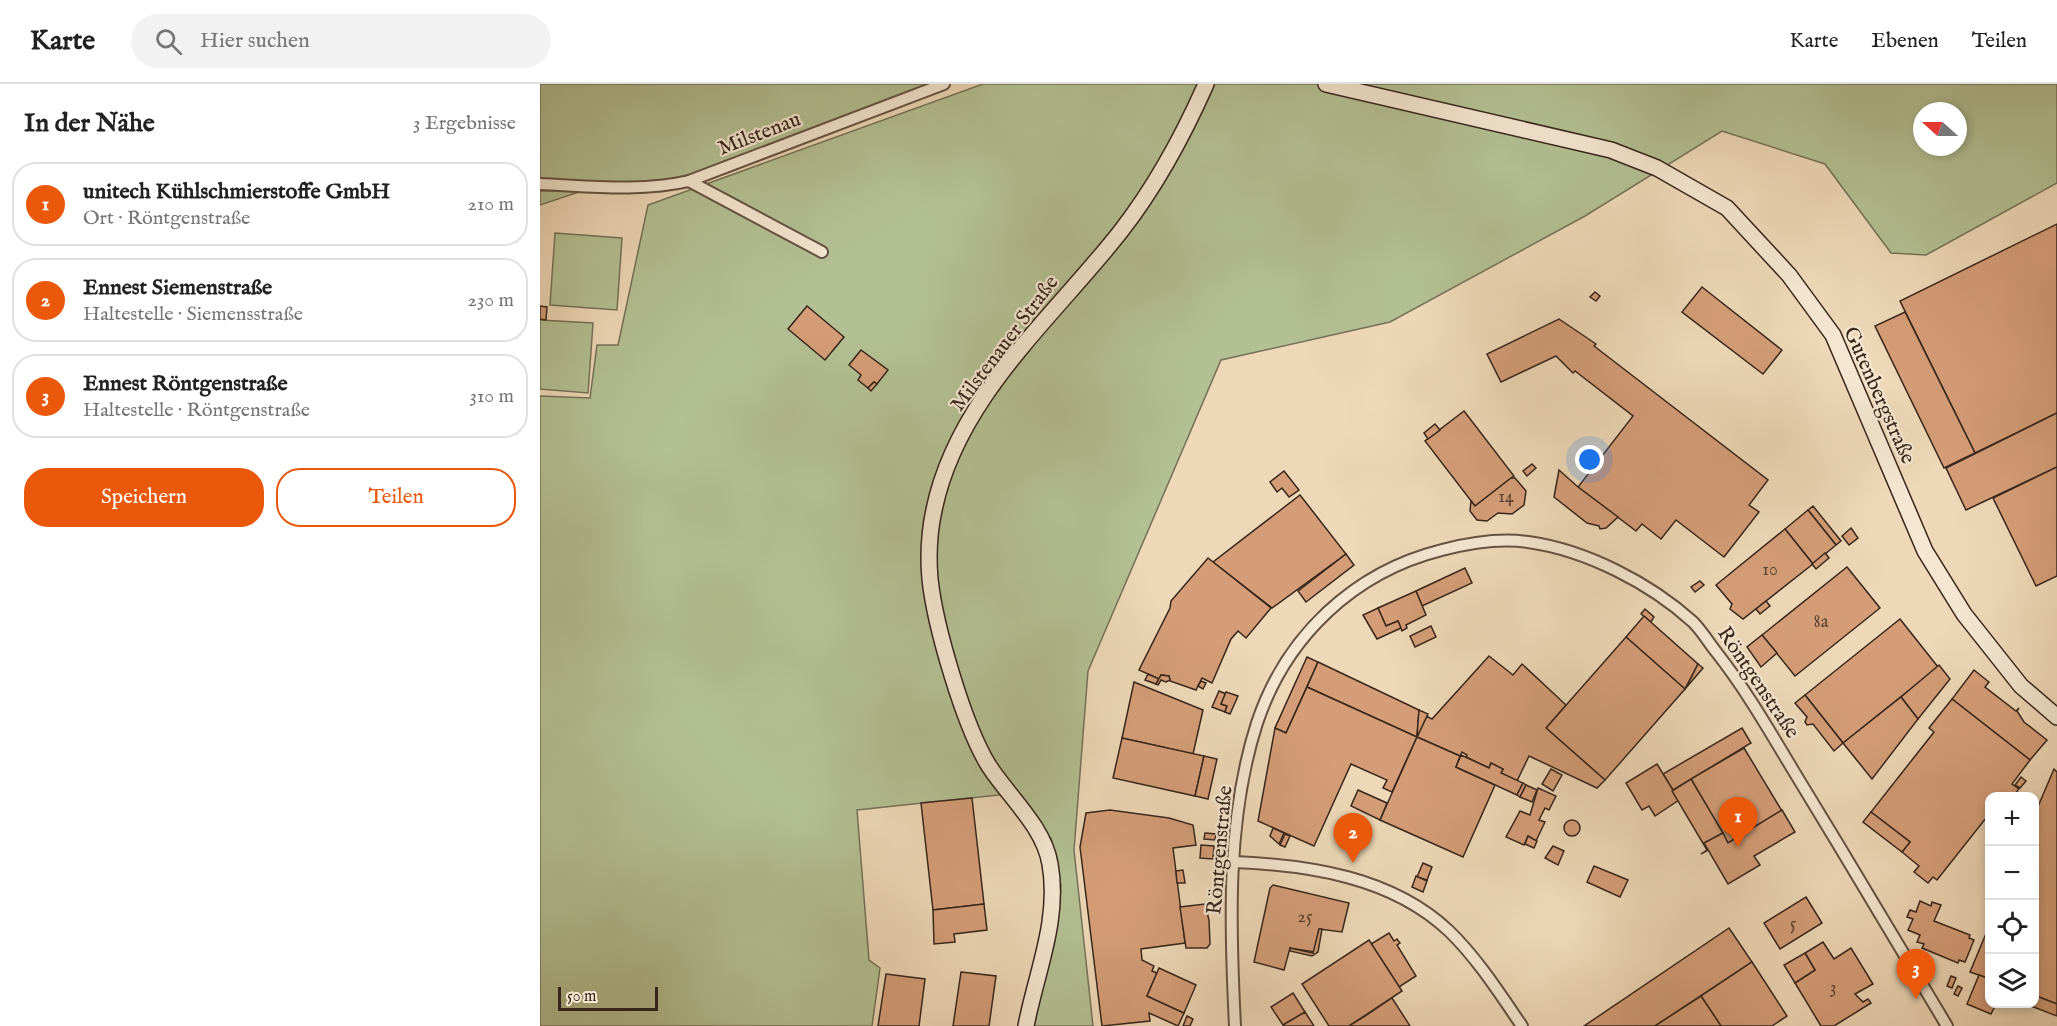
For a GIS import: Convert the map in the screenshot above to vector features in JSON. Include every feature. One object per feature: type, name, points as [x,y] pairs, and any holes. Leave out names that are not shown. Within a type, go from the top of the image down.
[{"type":"street","name":"Milstenau","points":[[540,184],[670,186],[689,181],[944,84]]},
{"type":"street","name":"Milstenauer Straße","points":[[1026,1026],[1053,906],[1050,861],[1038,833],[987,764],[955,682],[930,579],[930,530],[934,507],[950,461],[981,401],[1046,318],[1120,231],[1148,193],[1180,139],[1206,84]]},
{"type":"street","name":"Gutenbergstraße","points":[[1326,84],[1611,150],[1657,168],[1727,208],[1790,275],[1833,335],[1925,550],[1964,614],[2021,686],[2057,717]]},
{"type":"street","points":[[689,181],[822,252]]},
{"type":"street","name":"Röntgenstraße","points":[[1235,1026],[1231,957],[1234,862],[1240,792],[1257,723],[1278,673],[1318,618],[1362,583],[1413,557],[1470,543],[1527,542],[1588,559],[1648,586],[1695,624],[1746,690],[1947,1026]]},
{"type":"street","points":[[1234,862],[1292,864],[1336,874],[1373,885],[1417,908],[1449,931],[1496,988],[1522,1026]]},
{"type":"green space","points":[[540,84],[945,84],[689,181],[540,184]]},
{"type":"green space","points":[[983,84],[2057,84],[2057,183],[1926,255],[1891,253],[1825,164],[1722,131],[1585,216],[1390,322],[1221,360],[1088,671],[1074,850],[1093,1026],[1034,1026],[1059,913],[1061,885],[1051,838],[1038,833],[1008,794],[857,810],[869,960],[880,968],[872,1026],[540,1026],[540,396],[590,398],[597,345],[618,345],[648,205]]},
{"type":"green space","points":[[540,191],[582,191],[540,205]]},
{"type":"green space","points":[[555,233],[622,238],[617,310],[550,305]]},
{"type":"green space","points":[[540,320],[593,323],[588,393],[540,389]]},
{"type":"building","points":[[2057,224],[2057,413],[1975,453],[1900,301]]},
{"type":"building","points":[[1702,287],[1782,350],[1763,374],[1682,312]]},
{"type":"building","points":[[1595,292],[1600,296],[1596,301],[1590,297]]},
{"type":"building","points":[[540,306],[547,307],[546,320],[540,319]]},
{"type":"building","points":[[807,306],[844,337],[825,360],[788,329]]},
{"type":"building","points":[[1905,312],[1975,453],[1944,468],[1875,326]]},
{"type":"building","points":[[1559,319],[1596,344],[1594,346],[1768,480],[1749,505],[1759,512],[1724,557],[1676,520],[1661,539],[1642,524],[1636,531],[1578,487],[1633,416],[1575,371],[1573,373],[1556,356],[1501,382],[1487,354]]},
{"type":"building","points":[[861,350],[888,370],[877,384],[874,382],[868,388],[858,380],[861,375],[849,365]]},
{"type":"building","points":[[874,382],[877,384],[871,391],[868,388]]},
{"type":"building","points":[[1464,411],[1514,476],[1475,506],[1425,441]]},
{"type":"building","points":[[2057,413],[2057,467],[1966,510],[1946,468]]},
{"type":"building","points":[[1435,424],[1440,430],[1428,439],[1424,433]]},
{"type":"building","points":[[1532,464],[1536,468],[1527,476],[1523,471]]},
{"type":"building","points":[[2057,467],[2057,576],[2036,586],[1993,498]]},
{"type":"building","points":[[1559,470],[1618,517],[1606,528],[1600,529],[1599,526],[1587,523],[1554,497]]},
{"type":"building","points":[[1284,471],[1299,490],[1289,497],[1282,488],[1277,492],[1270,482]]},
{"type":"building","points":[[1511,478],[1515,478],[1526,491],[1524,505],[1512,514],[1498,513],[1487,521],[1477,520],[1470,511],[1471,501],[1475,506]]},
{"type":"building","points":[[1300,495],[1346,554],[1272,608],[1213,562]]},
{"type":"building","points":[[1813,506],[1841,541],[1836,545],[1808,510]]},
{"type":"building","points":[[1808,510],[1836,545],[1813,564],[1785,529]]},
{"type":"building","points":[[1851,528],[1858,538],[1849,545],[1842,536]]},
{"type":"building","points":[[1785,529],[1813,564],[1743,619],[1730,609],[1732,604],[1716,585]]},
{"type":"building","points":[[1825,553],[1829,558],[1816,569],[1812,564]]},
{"type":"building","points":[[1346,554],[1354,565],[1306,602],[1298,591]]},
{"type":"building","points":[[1208,558],[1271,608],[1246,638],[1238,631],[1231,639],[1212,683],[1202,678],[1196,690],[1170,681],[1169,676],[1161,675],[1159,679],[1139,670],[1170,608],[1171,601]]},
{"type":"building","points":[[1847,567],[1880,608],[1795,676],[1762,635]]},
{"type":"building","points":[[1465,568],[1472,583],[1422,606],[1416,591]]},
{"type":"building","points":[[1700,581],[1704,585],[1695,592],[1691,587]]},
{"type":"building","points":[[1416,591],[1426,615],[1406,625],[1407,628],[1402,631],[1398,621],[1386,626],[1378,608]]},
{"type":"building","points":[[1766,601],[1770,606],[1760,614],[1756,609]]},
{"type":"building","points":[[1378,608],[1386,626],[1398,621],[1401,628],[1377,639],[1363,615]]},
{"type":"building","points":[[1645,609],[1654,617],[1651,622],[1641,614]]},
{"type":"building","points":[[1644,616],[1698,664],[1685,689],[1626,637]]},
{"type":"building","points":[[1900,619],[1938,667],[1843,743],[1805,695]]},
{"type":"building","points":[[1431,626],[1436,637],[1415,647],[1410,636]]},
{"type":"building","points":[[1762,635],[1777,653],[1761,667],[1747,647]]},
{"type":"building","points":[[1626,637],[1685,689],[1605,780],[1546,728]]},
{"type":"building","points":[[1489,656],[1513,675],[1522,664],[1566,705],[1546,728],[1605,780],[1597,788],[1529,756],[1517,781],[1501,773],[1503,769],[1491,763],[1489,768],[1466,757],[1467,755],[1462,752],[1460,756],[1417,737],[1426,716],[1432,719]]},
{"type":"building","points":[[1307,657],[1318,662],[1286,733],[1275,728]]},
{"type":"building","points":[[1318,662],[1419,710],[1417,737],[1307,687]]},
{"type":"building","points":[[1698,664],[1703,668],[1685,689],[1691,678]]},
{"type":"building","points":[[1939,665],[1950,679],[1918,719],[1901,697]]},
{"type":"building","points":[[1974,670],[1989,682],[1985,687],[2016,711],[2019,708],[2017,711],[2024,722],[2047,740],[2030,760],[1952,699]]},
{"type":"building","points":[[1148,674],[1159,679],[1156,684],[1145,680]]},
{"type":"building","points":[[1161,675],[1169,676],[1170,680],[1166,682],[1161,680],[1158,685],[1156,684]]},
{"type":"building","points":[[1201,681],[1206,683],[1203,689],[1198,686]]},
{"type":"building","points":[[1134,682],[1203,710],[1193,754],[1122,738]]},
{"type":"building","points":[[1307,687],[1417,737],[1392,792],[1383,788],[1387,780],[1351,764],[1314,846],[1258,821],[1275,728],[1286,733]]},
{"type":"building","points":[[1219,691],[1226,694],[1221,704],[1227,706],[1225,712],[1212,707]]},
{"type":"building","points":[[1226,692],[1238,696],[1230,714],[1225,712],[1227,706],[1221,704]]},
{"type":"building","points":[[1805,695],[1843,743],[1834,751],[1813,724],[1807,725],[1805,722],[1807,717],[1795,703]]},
{"type":"building","points":[[1901,697],[1918,719],[1872,779],[1843,743]]},
{"type":"building","points":[[1952,699],[2030,760],[2012,784],[2019,789],[2016,792],[1985,792],[1985,819],[1937,880],[1933,877],[1928,883],[1914,872],[1919,866],[1902,852],[1910,842],[1871,812],[1934,732],[1929,728]]},
{"type":"building","points":[[1419,710],[1428,714],[1417,737],[1418,722]]},
{"type":"building","points":[[1742,728],[1751,743],[1673,790],[1663,774]]},
{"type":"building","points":[[1417,737],[1460,756],[1456,767],[1495,785],[1463,857],[1380,820]]},
{"type":"building","points":[[1122,738],[1204,756],[1195,796],[1113,778]]},
{"type":"building","points":[[1744,748],[1782,811],[1728,843],[1691,779]]},
{"type":"building","points":[[1461,755],[1489,768],[1491,763],[1503,769],[1501,773],[1523,783],[1517,795],[1456,767]]},
{"type":"building","points":[[1204,756],[1217,759],[1208,799],[1195,796]]},
{"type":"building","points":[[1657,764],[1679,800],[1655,816],[1649,806],[1642,810],[1626,783]]},
{"type":"building","points":[[1551,769],[1562,775],[1553,791],[1542,784]]},
{"type":"building","points":[[2054,769],[2057,772],[2057,1004],[2039,997],[2039,804]]},
{"type":"building","points":[[2021,777],[2026,781],[2020,788],[2015,785]]},
{"type":"building","points":[[1691,779],[1723,833],[1704,843],[1708,850],[1701,854],[1707,850],[1672,791]]},
{"type":"building","points":[[1523,783],[1526,785],[1520,797],[1517,795]]},
{"type":"building","points":[[1526,785],[1537,790],[1532,802],[1520,797]]},
{"type":"building","points":[[1538,788],[1556,796],[1549,810],[1545,808],[1539,820],[1545,822],[1536,841],[1528,836],[1524,845],[1506,837],[1520,811],[1530,815]]},
{"type":"building","points":[[1358,790],[1387,803],[1380,820],[1351,806]]},
{"type":"building","points":[[972,798],[984,904],[933,910],[921,803]]},
{"type":"building","points":[[1110,810],[1169,818],[1193,825],[1196,845],[1173,848],[1185,943],[1141,949],[1142,960],[1154,966],[1152,971],[1157,973],[1147,996],[1184,1013],[1178,1026],[1149,1013],[1150,1021],[1102,1026],[1080,847],[1086,813]]},
{"type":"building","points":[[1782,810],[1795,832],[1754,856],[1760,865],[1728,884],[1704,843],[1723,833],[1728,843]]},
{"type":"building","points":[[1871,812],[1910,842],[1902,852],[1863,822]]},
{"type":"building","points":[[1572,820],[1580,828],[1572,836],[1564,828]]},
{"type":"building","points":[[1273,828],[1284,833],[1279,844],[1270,836]]},
{"type":"building","points":[[1205,833],[1216,834],[1215,840],[1204,839]]},
{"type":"building","points":[[1285,834],[1290,836],[1285,847],[1280,845]]},
{"type":"building","points":[[1528,836],[1537,841],[1534,848],[1525,844]]},
{"type":"building","points":[[1201,845],[1214,846],[1213,859],[1200,858]]},
{"type":"building","points":[[1553,846],[1564,851],[1558,865],[1545,858]]},
{"type":"building","points":[[1423,863],[1432,867],[1427,880],[1417,877]]},
{"type":"building","points":[[1594,866],[1628,880],[1620,897],[1587,882]]},
{"type":"building","points":[[1183,870],[1185,883],[1177,883],[1176,871]]},
{"type":"building","points":[[1416,876],[1427,881],[1423,892],[1412,887]]},
{"type":"building","points":[[1273,885],[1349,903],[1342,932],[1319,929],[1315,952],[1290,948],[1284,970],[1254,962],[1270,888]]},
{"type":"building","points":[[1806,897],[1822,923],[1780,949],[1764,923]]},
{"type":"building","points":[[1920,901],[1931,906],[1932,902],[1941,905],[1934,921],[1970,935],[1969,938],[1974,940],[1965,962],[1959,960],[1958,963],[1922,948],[1924,944],[1917,942],[1920,935],[1908,930],[1913,919],[1907,917],[1910,910],[1916,912]]},
{"type":"building","points":[[984,904],[987,930],[954,934],[955,942],[934,944],[933,910]]},
{"type":"building","points":[[1205,904],[1209,920],[1210,944],[1207,948],[1186,948],[1180,907]]},
{"type":"building","points":[[1729,928],[1752,962],[1655,1026],[1584,1026]]},
{"type":"building","points":[[1319,929],[1322,929],[1318,952],[1312,956],[1290,951],[1290,948],[1313,953]]},
{"type":"building","points":[[1389,933],[1394,941],[1397,939],[1400,943],[1397,945],[1416,976],[1399,987],[1371,944]]},
{"type":"building","points":[[1985,936],[1985,977],[1970,972]]},
{"type":"building","points":[[1369,940],[1402,991],[1349,1026],[1329,1026],[1302,984]]},
{"type":"building","points":[[1823,942],[1834,959],[1851,948],[1873,984],[1855,994],[1863,1002],[1868,999],[1871,1003],[1834,1026],[1821,1026],[1795,983],[1815,970],[1805,953]]},
{"type":"building","points":[[1805,953],[1815,970],[1795,983],[1784,965]]},
{"type":"building","points":[[1752,962],[1787,1016],[1772,1026],[1721,1026],[1701,996]]},
{"type":"building","points":[[1159,968],[1196,985],[1184,1013],[1147,996]]},
{"type":"building","points":[[961,972],[996,976],[989,1026],[953,1026]]},
{"type":"building","points":[[886,974],[925,979],[919,1026],[878,1026]]},
{"type":"building","points":[[1979,975],[1985,977],[1985,1008],[1994,1008],[1991,1014],[1967,1004]]},
{"type":"building","points":[[1951,976],[1956,978],[1952,988],[1947,986]]},
{"type":"building","points":[[1958,986],[1962,988],[1958,996],[1954,994]]},
{"type":"building","points":[[1293,993],[1305,1012],[1283,1025],[1271,1007]]},
{"type":"building","points":[[1701,996],[1721,1026],[1655,1026]]},
{"type":"building","points":[[2039,997],[2057,1004],[2057,1016],[2036,1008],[2039,1008]]},
{"type":"building","points":[[1392,998],[1410,1026],[1349,1026],[1365,1016]]},
{"type":"building","points":[[1305,1012],[1314,1026],[1283,1025]]},
{"type":"building","points":[[1187,1016],[1193,1019],[1190,1026],[1183,1026]]},
{"type":"place","name":"unitech Kühlschmierstoffe GmbH","points":[[1738,847]]},
{"type":"place","name":"Ennest Siemenstraße","points":[[1353,863]]},
{"type":"place","name":"Ennest Röntgenstraße","points":[[1916,999]]}]
